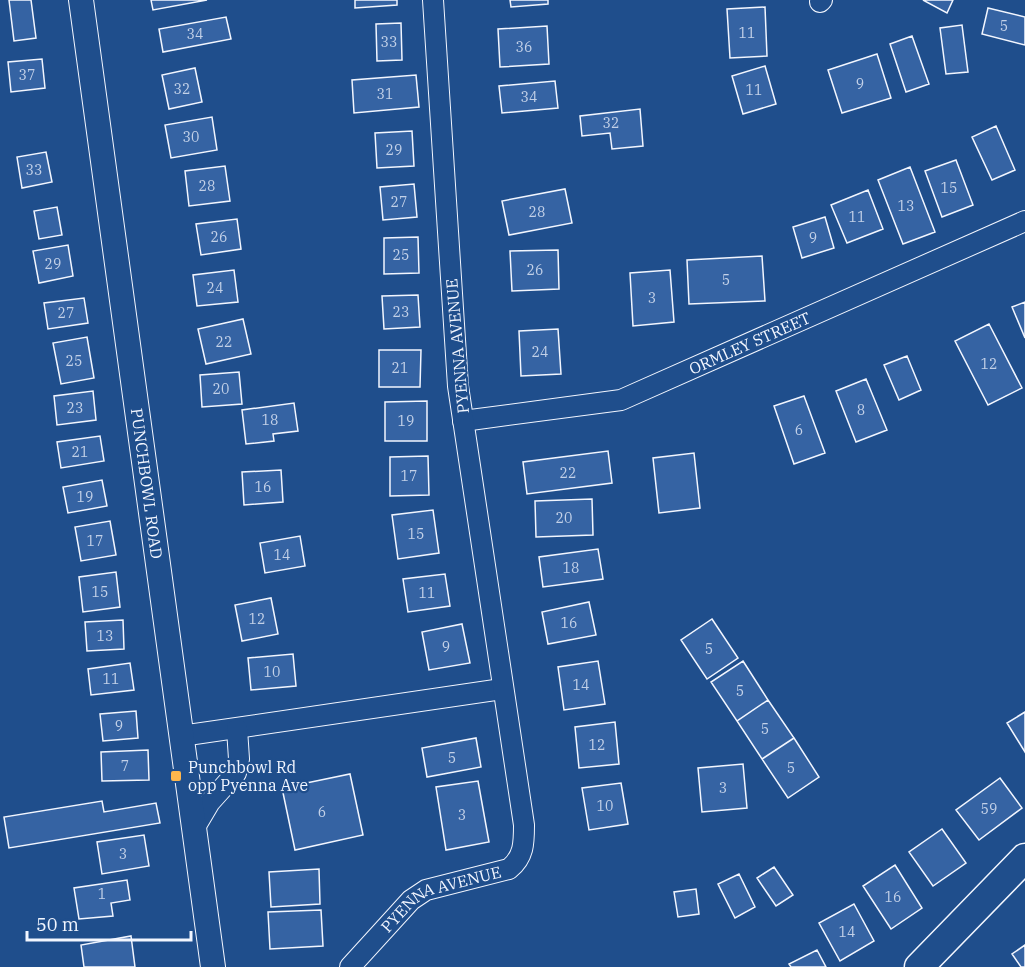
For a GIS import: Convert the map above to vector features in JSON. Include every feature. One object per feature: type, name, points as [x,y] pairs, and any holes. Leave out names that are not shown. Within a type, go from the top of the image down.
[{"type":"main road","points":[[919,967],[1025,858]]},
{"type":"street","name":"PUNCHBOWL ROAD","points":[[81,0],[213,967]]},
{"type":"street","name":"PYENNA AVENUE","points":[[350,967],[411,900],[426,890],[509,869],[517,863],[524,846],[524,825],[458,386],[433,0]]},
{"type":"street","name":"ORMLEY STREET","points":[[463,421],[621,400],[1025,221]]},
{"type":"street","points":[[181,736],[502,689]]},
{"type":"street","points":[[194,829],[210,802],[236,773],[239,759],[237,729]]},
{"type":"building","points":[[9,0],[31,0],[36,38],[14,41]]},
{"type":"building","points":[[151,0],[207,0],[153,10]]},
{"type":"building","points":[[355,0],[397,0],[397,5],[355,8]]},
{"type":"building","points":[[510,0],[548,0],[548,4],[511,7]]},
{"type":"building","points":[[923,0],[953,0],[947,13]]},
{"type":"building","points":[[765,7],[767,56],[730,58],[727,9]]},
{"type":"building","points":[[988,8],[1025,17],[1025,45],[982,34]]},
{"type":"building","points":[[226,17],[231,39],[163,52],[159,29]]},
{"type":"building","points":[[401,23],[402,60],[377,61],[376,24]]},
{"type":"building","points":[[962,25],[968,72],[946,74],[940,28]]},
{"type":"building","points":[[547,26],[549,64],[500,67],[498,29]]},
{"type":"building","points":[[912,36],[929,84],[906,92],[890,44]]},
{"type":"building","points":[[877,54],[891,98],[842,113],[828,70]]},
{"type":"building","points":[[42,59],[45,88],[11,92],[8,62]]},
{"type":"building","points":[[765,66],[776,104],[743,114],[732,76]]},
{"type":"building","points":[[195,68],[202,102],[169,109],[162,75]]},
{"type":"building","points":[[416,75],[419,107],[354,113],[352,80]]},
{"type":"building","points":[[555,81],[558,108],[502,113],[499,86]]},
{"type":"building","points":[[640,109],[643,146],[612,149],[610,133],[582,136],[580,116]]},
{"type":"building","points":[[212,117],[217,150],[171,158],[165,125]]},
{"type":"building","points":[[996,126],[1015,170],[992,180],[972,137]]},
{"type":"building","points":[[412,131],[414,166],[377,168],[375,133]]},
{"type":"building","points":[[46,152],[52,182],[22,188],[17,157]]},
{"type":"building","points":[[956,160],[973,205],[942,217],[925,171]]},
{"type":"building","points":[[225,166],[230,201],[189,206],[185,171]]},
{"type":"building","points":[[910,167],[935,232],[903,244],[878,180]]},
{"type":"building","points":[[414,184],[417,217],[383,220],[380,187]]},
{"type":"building","points":[[565,189],[572,223],[509,235],[502,201]]},
{"type":"building","points":[[868,190],[883,229],[847,243],[831,205]]},
{"type":"building","points":[[57,207],[62,235],[39,239],[34,211]]},
{"type":"building","points":[[825,217],[834,248],[802,258],[793,227]]},
{"type":"building","points":[[237,219],[241,249],[201,255],[196,224]]},
{"type":"building","points":[[418,237],[419,273],[384,274],[384,238]]},
{"type":"building","points":[[68,245],[73,276],[39,283],[33,251]]},
{"type":"building","points":[[558,250],[559,289],[512,291],[510,251]]},
{"type":"building","points":[[762,256],[765,301],[689,304],[687,260]]},
{"type":"building","points":[[234,270],[238,302],[197,306],[193,275]]},
{"type":"building","points":[[670,270],[674,322],[633,326],[630,273]]},
{"type":"building","points":[[418,295],[420,327],[384,329],[382,296]]},
{"type":"building","points":[[84,298],[88,323],[48,329],[44,303]]},
{"type":"building","points":[[1025,302],[1025,338],[1012,307]]},
{"type":"building","points":[[243,319],[251,354],[206,364],[198,329]]},
{"type":"building","points":[[989,324],[1022,388],[988,405],[955,341]]},
{"type":"building","points":[[558,329],[561,374],[521,376],[519,331]]},
{"type":"building","points":[[87,337],[94,378],[61,384],[53,343]]},
{"type":"building","points":[[379,350],[421,350],[420,387],[379,387]]},
{"type":"building","points":[[907,356],[921,390],[899,400],[884,365]]},
{"type":"building","points":[[239,372],[242,404],[202,407],[200,375]]},
{"type":"building","points":[[866,379],[887,430],[856,442],[836,391]]},
{"type":"building","points":[[93,391],[96,420],[57,425],[54,396]]},
{"type":"building","points":[[804,396],[825,453],[794,464],[774,406]]},
{"type":"building","points":[[427,401],[427,441],[385,441],[385,402]]},
{"type":"building","points":[[294,403],[298,431],[273,434],[274,441],[246,444],[242,410]]},
{"type":"building","points":[[100,436],[104,461],[61,468],[57,442]]},
{"type":"building","points":[[608,451],[612,483],[527,494],[523,462]]},
{"type":"building","points":[[694,453],[700,508],[659,513],[653,458]]},
{"type":"building","points":[[428,456],[429,495],[390,496],[390,457]]},
{"type":"building","points":[[281,470],[283,502],[244,505],[242,472]]},
{"type":"building","points":[[102,480],[107,506],[68,513],[63,487]]},
{"type":"building","points":[[592,499],[593,535],[536,537],[535,501]]},
{"type":"building","points":[[433,510],[439,553],[398,559],[392,515]]},
{"type":"building","points":[[110,521],[116,555],[81,561],[75,527]]},
{"type":"building","points":[[300,536],[305,566],[265,573],[260,543]]},
{"type":"building","points":[[598,549],[603,579],[543,587],[539,557]]},
{"type":"building","points":[[116,572],[120,607],[83,612],[79,577]]},
{"type":"building","points":[[445,574],[450,606],[408,612],[403,579]]},
{"type":"building","points":[[271,598],[278,634],[242,641],[235,605]]},
{"type":"building","points":[[589,602],[596,635],[548,644],[542,612]]},
{"type":"building","points":[[712,619],[738,658],[707,679],[681,640]]},
{"type":"building","points":[[123,620],[124,649],[87,651],[85,622]]},
{"type":"building","points":[[462,624],[470,663],[429,670],[422,632]]},
{"type":"building","points":[[293,654],[296,686],[251,690],[248,658]]},
{"type":"building","points":[[598,661],[605,704],[564,710],[558,667]]},
{"type":"building","points":[[743,661],[768,700],[737,721],[711,682]]},
{"type":"building","points":[[130,663],[134,690],[91,695],[88,669]]},
{"type":"building","points":[[768,700],[794,738],[762,759],[737,721]]},
{"type":"building","points":[[136,711],[138,738],[103,741],[100,714]]},
{"type":"building","points":[[1025,712],[1025,752],[1007,723]]},
{"type":"building","points":[[615,722],[619,764],[579,768],[575,727]]},
{"type":"building","points":[[476,738],[481,767],[427,777],[422,748]]},
{"type":"building","points":[[794,738],[819,777],[788,798],[762,759]]},
{"type":"building","points":[[148,750],[149,780],[102,781],[101,752]]},
{"type":"building","points":[[743,764],[747,808],[702,812],[698,768]]},
{"type":"building","points":[[350,774],[363,835],[295,850],[282,788]]},
{"type":"building","points":[[1000,778],[1022,808],[979,840],[956,810]]},
{"type":"building","points":[[478,781],[489,842],[446,850],[436,787]]},
{"type":"building","points":[[621,783],[628,824],[589,830],[582,788]]},
{"type":"building","points":[[102,801],[104,812],[156,803],[160,823],[9,848],[4,817]]},
{"type":"building","points":[[942,829],[966,863],[933,886],[909,852]]},
{"type":"building","points":[[144,835],[149,866],[102,874],[97,842]]},
{"type":"building","points":[[895,865],[922,908],[891,929],[863,886]]},
{"type":"building","points":[[774,867],[793,895],[776,906],[757,878]]},
{"type":"building","points":[[319,869],[320,904],[271,907],[269,872]]},
{"type":"building","points":[[739,874],[755,907],[735,918],[718,884]]},
{"type":"building","points":[[127,880],[130,900],[111,903],[113,916],[79,919],[74,888]]},
{"type":"building","points":[[696,889],[699,914],[678,917],[674,892]]},
{"type":"building","points":[[854,904],[874,941],[840,961],[819,923]]},
{"type":"building","points":[[321,910],[323,946],[270,949],[268,912]]},
{"type":"building","points":[[131,936],[135,967],[84,967],[81,945]]},
{"type":"building","points":[[1025,945],[1025,967],[1021,967],[1012,954]]},
{"type":"building","points":[[817,950],[826,967],[791,967],[789,964]]},
{"type":"place","name":"Punchbowl Rd opp Pyenna Ave","points":[[176,776]]}]
